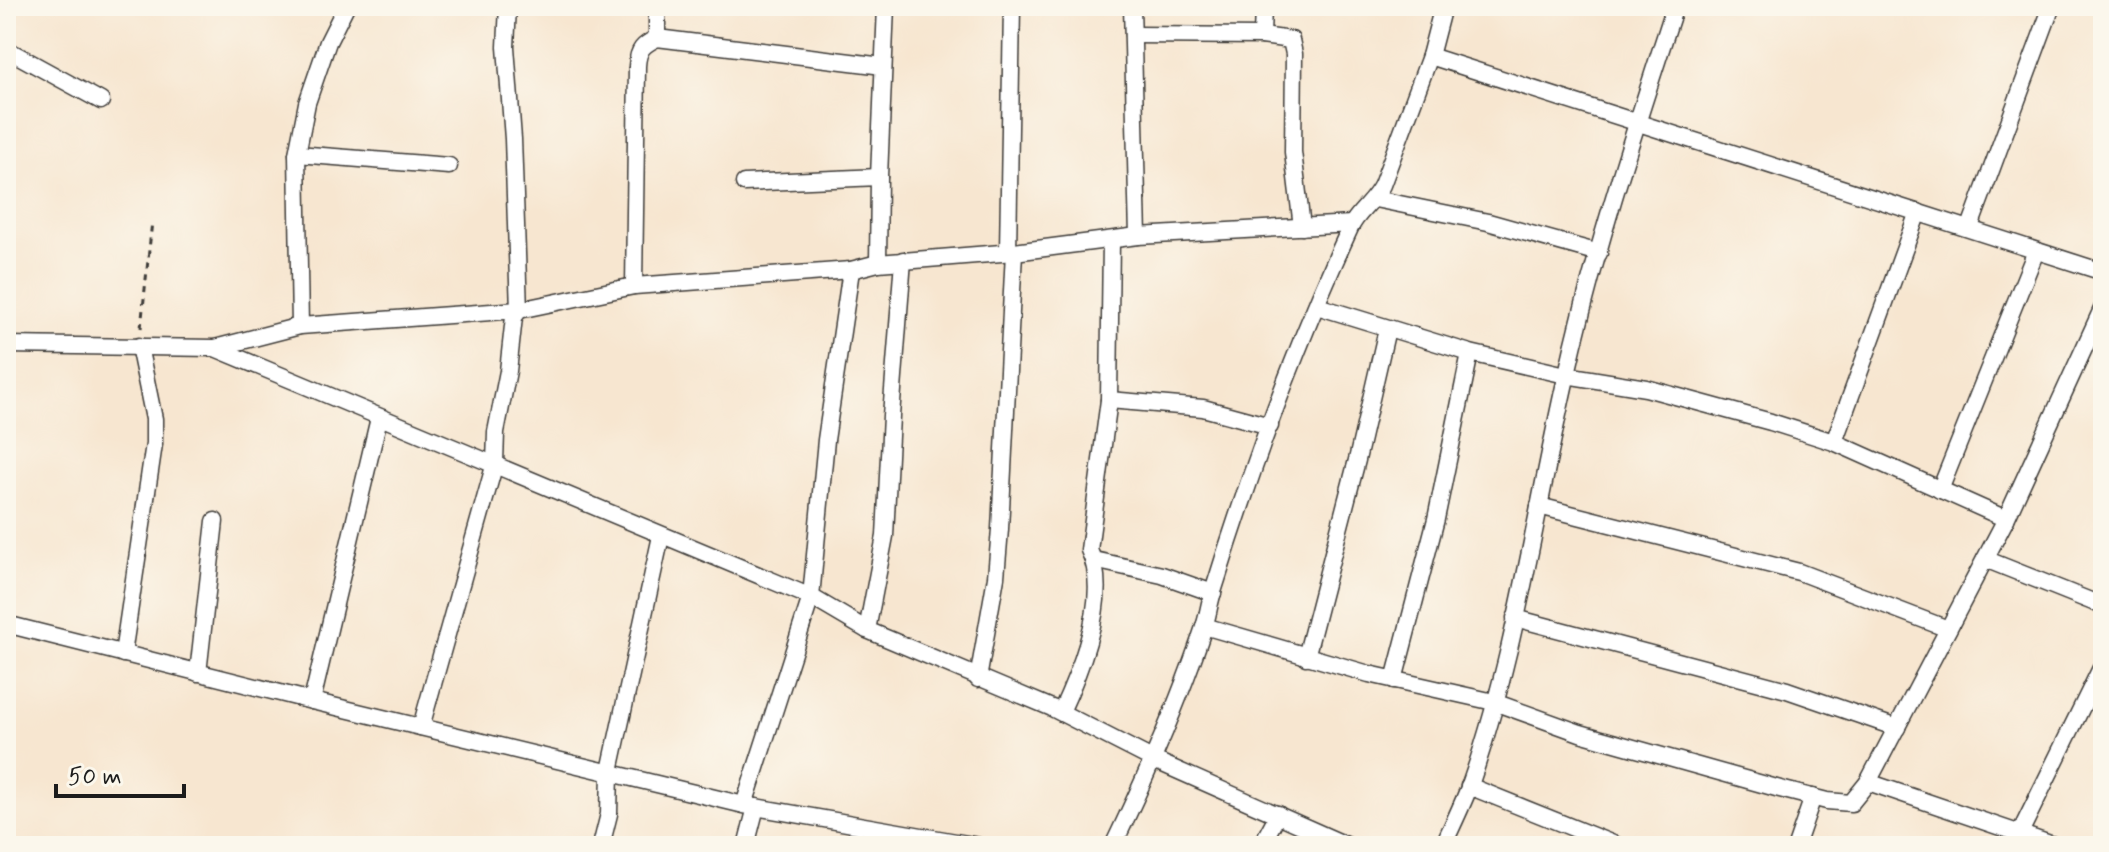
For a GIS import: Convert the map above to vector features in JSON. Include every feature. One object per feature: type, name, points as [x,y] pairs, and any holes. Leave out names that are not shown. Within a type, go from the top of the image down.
[{"type":"street","points":[[300,326],[297,154],[307,103],[328,42],[346,6]]},
{"type":"street","points":[[421,727],[495,463],[496,432],[508,371],[514,317],[519,310],[513,139],[506,47],[508,6]]},
{"type":"street","points":[[657,6],[657,38]]},
{"type":"street","points":[[878,263],[886,6]]},
{"type":"street","points":[[978,679],[996,577],[1000,529],[1011,252],[1012,6]]},
{"type":"street","points":[[1132,6],[1138,236]]},
{"type":"street","points":[[1262,36],[1263,6]]},
{"type":"street","points":[[1113,846],[1154,760],[1204,626],[1270,426],[1317,306],[1352,224],[1375,199],[1430,56],[1443,6]]},
{"type":"street","points":[[1443,846],[1469,786],[1494,702],[1515,618],[1566,375],[1637,123],[1675,6]]},
{"type":"street","points":[[1970,227],[2052,6]]},
{"type":"street","points":[[1133,35],[1289,38],[1294,46],[1293,152],[1302,227]]},
{"type":"street","points":[[634,286],[638,53],[643,45],[657,38],[883,66]]},
{"type":"street","points":[[6,49],[101,101]]},
{"type":"street","points":[[1430,56],[2103,272]]},
{"type":"street","points":[[297,154],[449,166]]},
{"type":"street","points":[[744,183],[879,177]]},
{"type":"street","points":[[1375,199],[1488,222],[1599,253]]},
{"type":"street","points":[[1834,442],[1918,212]]},
{"type":"street","points":[[6,345],[215,348],[300,326],[519,310],[634,286],[851,270],[903,260],[1011,252],[1138,236],[1352,224]]},
{"type":"street","points":[[1061,712],[1089,636],[1098,594],[1094,560],[1089,550],[1109,400],[1111,240]]},
{"type":"street","points":[[1940,490],[2036,251]]},
{"type":"street","points":[[867,630],[885,536],[903,260]]},
{"type":"street","points":[[746,846],[750,806],[811,597],[826,440],[851,270]]},
{"type":"street","points":[[1317,306],[1470,353],[1696,400],[1834,442],[2006,519]]},
{"type":"street","points":[[1204,626],[1306,657],[1494,702],[1580,733],[1813,797],[1851,803],[1868,782],[2006,519],[2103,307]]},
{"type":"street","points":[[1306,657],[1387,329]]},
{"type":"street","points":[[123,654],[154,444],[154,419],[139,346]]},
{"type":"street","points":[[215,348],[811,597],[867,630],[1061,712],[1154,760],[1348,846]]},
{"type":"street","points":[[1394,680],[1436,519],[1470,353]]},
{"type":"street","points":[[1109,400],[1203,408],[1270,426]]},
{"type":"street","points":[[312,701],[379,418]]},
{"type":"street","points":[[1539,506],[1761,560],[1835,584],[1948,629]]},
{"type":"street","points":[[198,673],[215,521]]},
{"type":"street","points":[[601,846],[609,814],[610,771],[661,536]]},
{"type":"street","points":[[1985,559],[2103,606]]},
{"type":"street","points":[[1094,560],[1162,575],[1213,593]]},
{"type":"street","points":[[1515,618],[1787,690],[1897,728]]},
{"type":"street","points":[[6,624],[750,806],[979,846]]},
{"type":"street","points":[[2020,833],[2103,664]]},
{"type":"street","points":[[1868,782],[2056,846]]},
{"type":"street","points":[[1469,786],[1618,846]]},
{"type":"street","points":[[1796,846],[1813,797]]},
{"type":"street","points":[[1261,846],[1278,814]]},
{"type":"path","points":[[139,346],[152,221]]}]
